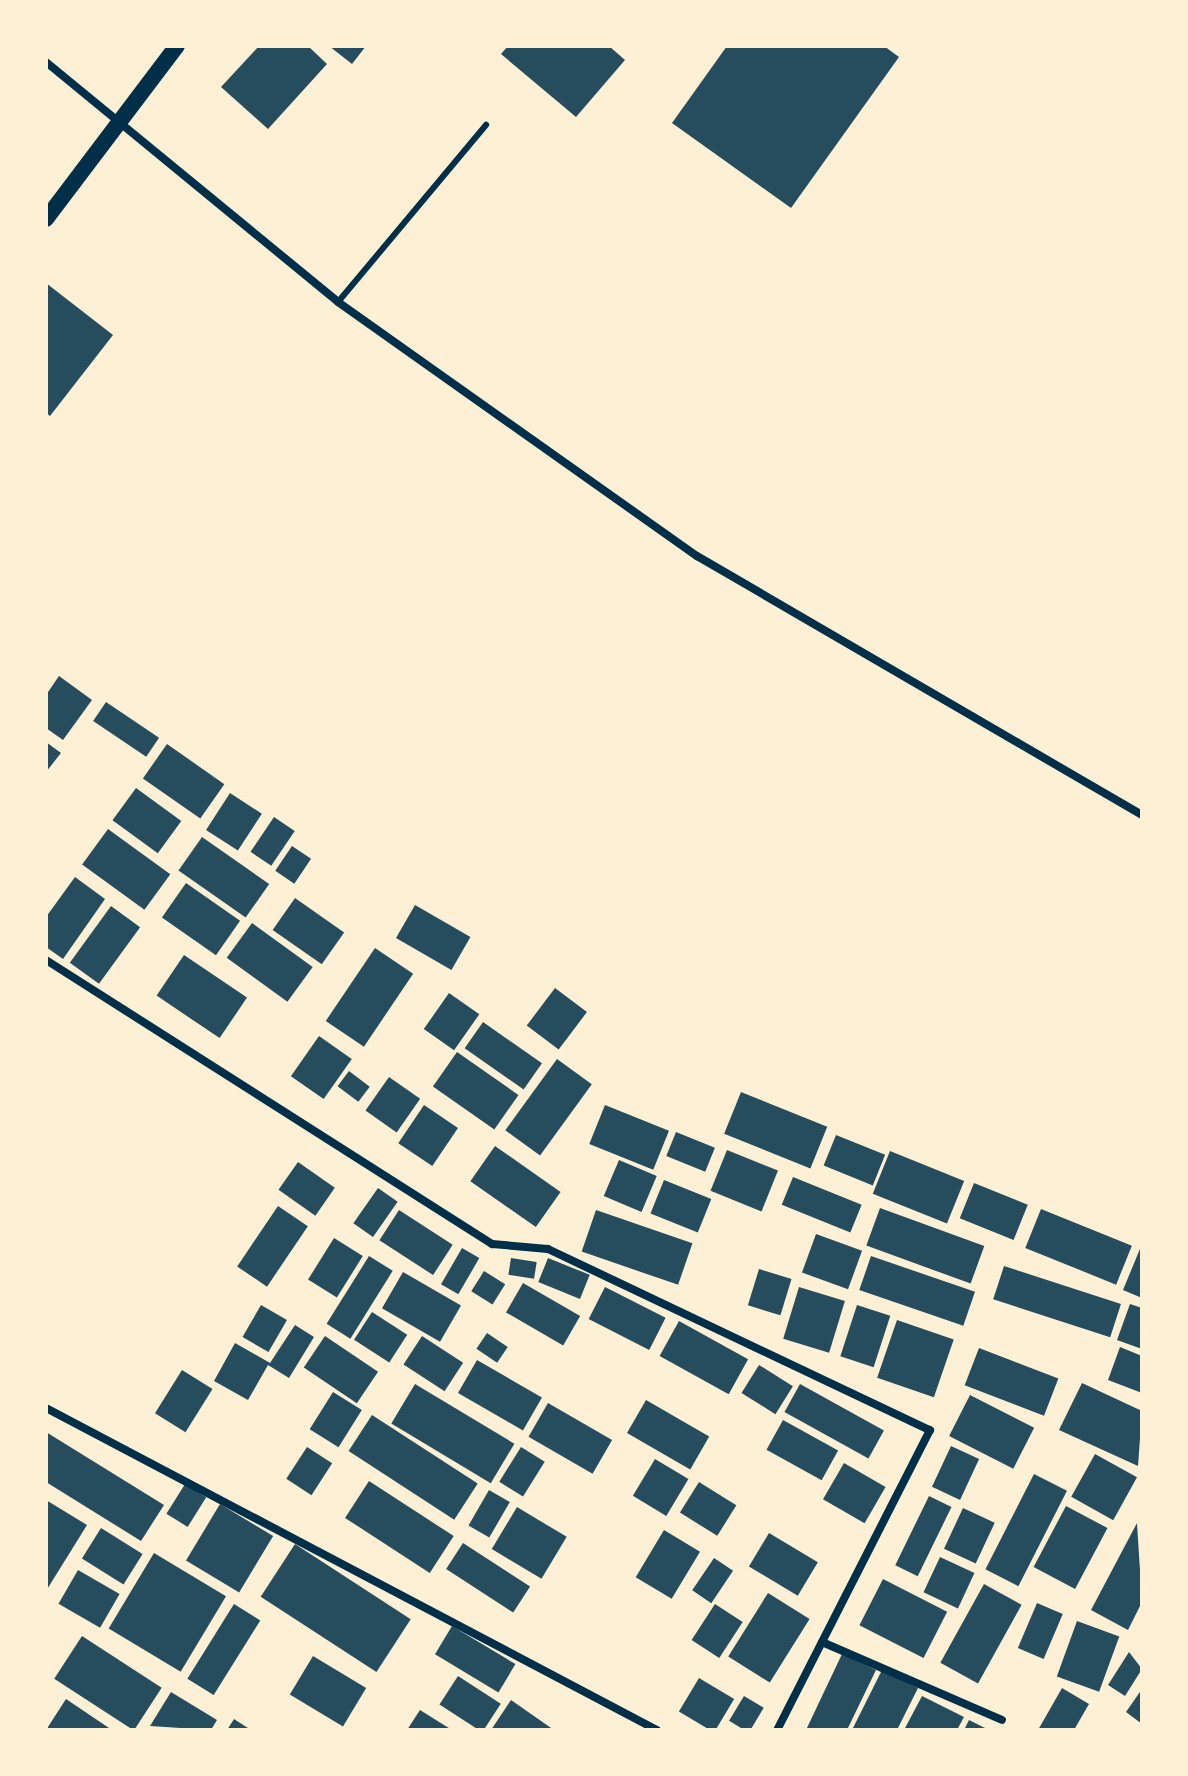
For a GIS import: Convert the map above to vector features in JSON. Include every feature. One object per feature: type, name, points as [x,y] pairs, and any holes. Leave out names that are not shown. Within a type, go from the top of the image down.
[{"type":"main road","points":[[46,219],[177,46]]},
{"type":"street","points":[[46,62],[338,302],[697,556],[1141,813]]},
{"type":"street","points":[[46,960],[492,1244],[548,1249],[930,1430],[777,1730]]},
{"type":"street","points":[[46,1408],[657,1730]]},
{"type":"street","points":[[822,1642],[1002,1720]]},
{"type":"lane","points":[[338,302],[486,125]]},
{"type":"building","points":[[259,46],[308,46],[327,64],[268,129],[221,87]]},
{"type":"building","points":[[329,46],[366,46],[352,64]]},
{"type":"building","points":[[508,46],[609,46],[625,60],[576,117],[501,54]]},
{"type":"building","points":[[727,46],[884,46],[899,57],[791,208],[672,123]]},
{"type":"building","points":[[46,283],[113,335],[50,416],[46,413]]},
{"type":"building","points":[[59,676],[92,700],[63,740],[46,728],[46,695]]},
{"type":"building","points":[[106,702],[159,738],[146,757],[93,721]]},
{"type":"building","points":[[46,742],[61,753],[46,772]]},
{"type":"building","points":[[167,744],[224,784],[200,819],[143,778]]},
{"type":"building","points":[[136,788],[181,821],[158,853],[112,820]]},
{"type":"building","points":[[230,793],[262,814],[238,851],[206,830]]},
{"type":"building","points":[[274,817],[295,831],[271,866],[251,852]]},
{"type":"building","points":[[108,829],[170,874],[144,910],[82,865]]},
{"type":"building","points":[[202,837],[269,884],[246,918],[178,871]]},
{"type":"building","points":[[292,846],[311,859],[294,884],[275,871]]},
{"type":"building","points":[[75,877],[105,899],[63,959],[46,947],[46,917]]},
{"type":"building","points":[[186,883],[240,921],[216,955],[162,917]]},
{"type":"building","points":[[295,898],[344,932],[322,964],[273,930]]},
{"type":"building","points":[[415,905],[470,937],[451,970],[396,938]]},
{"type":"building","points":[[111,906],[140,927],[99,984],[70,963]]},
{"type":"building","points":[[252,923],[313,967],[287,1002],[227,958]]},
{"type":"building","points":[[375,948],[413,974],[364,1047],[326,1021]]},
{"type":"building","points":[[184,955],[247,997],[220,1038],[157,996]]},
{"type":"building","points":[[555,988],[587,1012],[559,1050],[527,1026]]},
{"type":"building","points":[[449,993],[479,1014],[454,1050],[424,1029]]},
{"type":"building","points":[[483,1022],[542,1063],[524,1090],[465,1048]]},
{"type":"building","points":[[319,1036],[352,1059],[324,1099],[291,1076]]},
{"type":"building","points":[[457,1052],[518,1095],[494,1129],[433,1086]]},
{"type":"building","points":[[557,1059],[592,1084],[540,1155],[505,1130]]},
{"type":"building","points":[[349,1071],[370,1087],[358,1102],[338,1086]]},
{"type":"building","points":[[389,1077],[420,1099],[397,1132],[365,1111]]},
{"type":"building","points":[[741,1092],[827,1127],[810,1169],[724,1134]]},
{"type":"building","points":[[424,1105],[458,1128],[432,1166],[398,1143]]},
{"type":"building","points":[[605,1105],[669,1131],[653,1170],[589,1144]]},
{"type":"building","points":[[676,1132],[715,1148],[705,1172],[666,1156]]},
{"type":"building","points":[[836,1135],[885,1155],[873,1185],[824,1166]]},
{"type":"building","points":[[495,1146],[561,1192],[536,1227],[470,1181]]},
{"type":"building","points":[[727,1150],[778,1171],[762,1211],[711,1191]]},
{"type":"building","points":[[890,1151],[964,1181],[947,1224],[873,1194]]},
{"type":"building","points":[[619,1160],[657,1176],[642,1212],[604,1196]]},
{"type":"building","points":[[298,1162],[335,1188],[315,1216],[278,1190]]},
{"type":"building","points":[[793,1177],[862,1205],[850,1233],[782,1205]]},
{"type":"building","points":[[664,1180],[711,1199],[698,1232],[651,1213]]},
{"type":"building","points":[[974,1183],[1028,1205],[1014,1240],[960,1218]]},
{"type":"building","points":[[378,1188],[398,1202],[373,1237],[353,1223]]},
{"type":"building","points":[[278,1206],[308,1226],[267,1287],[237,1267]]},
{"type":"building","points":[[880,1208],[984,1246],[971,1284],[866,1246]]},
{"type":"building","points":[[1041,1209],[1132,1246],[1116,1285],[1025,1248]]},
{"type":"building","points":[[399,1210],[453,1245],[433,1275],[379,1240]]},
{"type":"building","points":[[596,1210],[692,1243],[678,1285],[582,1252]]},
{"type":"building","points":[[816,1234],[862,1251],[848,1289],[802,1273]]},
{"type":"building","points":[[334,1238],[363,1256],[337,1298],[308,1280]]},
{"type":"building","points":[[1142,1244],[1142,1298],[1123,1290]]},
{"type":"building","points":[[462,1248],[479,1258],[458,1294],[441,1284]]},
{"type":"building","points":[[369,1256],[393,1271],[350,1339],[327,1324]]},
{"type":"building","points":[[871,1256],[975,1292],[963,1326],[859,1290]]},
{"type":"building","points":[[511,1258],[537,1262],[534,1279],[508,1275]]},
{"type":"building","points":[[548,1258],[590,1275],[580,1299],[538,1282]]},
{"type":"building","points":[[1004,1266],[1121,1304],[1110,1337],[993,1299]]},
{"type":"building","points":[[759,1269],[792,1279],[780,1315],[748,1305]]},
{"type":"building","points":[[484,1271],[505,1284],[492,1305],[471,1291]]},
{"type":"building","points":[[403,1272],[461,1306],[440,1342],[382,1308]]},
{"type":"building","points":[[523,1283],[580,1316],[563,1345],[506,1312]]},
{"type":"building","points":[[605,1287],[666,1318],[649,1350],[589,1319]]},
{"type":"building","points":[[799,1287],[845,1301],[829,1353],[783,1339]]},
{"type":"building","points":[[1130,1304],[1142,1308],[1142,1349],[1117,1340]]},
{"type":"building","points":[[261,1305],[287,1320],[268,1352],[242,1337]]},
{"type":"building","points":[[857,1305],[890,1316],[874,1367],[840,1356]]},
{"type":"building","points":[[372,1312],[407,1335],[389,1363],[354,1340]]},
{"type":"building","points":[[897,1320],[954,1340],[934,1397],[877,1378]]},
{"type":"building","points":[[679,1321],[748,1359],[729,1394],[660,1356]]},
{"type":"building","points":[[295,1325],[314,1337],[289,1378],[268,1365],[248,1400],[214,1381],[235,1343],[270,1363]]},
{"type":"building","points":[[487,1333],[508,1347],[497,1363],[476,1349]]},
{"type":"building","points":[[325,1336],[378,1372],[357,1403],[304,1368]]},
{"type":"building","points":[[422,1336],[463,1363],[445,1391],[403,1365]]},
{"type":"building","points":[[1120,1347],[1142,1356],[1142,1393],[1108,1380]]},
{"type":"building","points":[[979,1348],[1058,1378],[1044,1416],[965,1385]]},
{"type":"building","points":[[477,1360],[542,1398],[523,1430],[458,1393]]},
{"type":"building","points":[[759,1365],[793,1386],[775,1414],[742,1393]]},
{"type":"building","points":[[182,1370],[213,1389],[186,1432],[155,1413]]},
{"type":"building","points":[[1082,1383],[1142,1411],[1138,1466],[1059,1430]]},
{"type":"building","points":[[415,1384],[514,1444],[491,1483],[391,1423]]},
{"type":"building","points":[[800,1384],[884,1431],[868,1459],[784,1412]]},
{"type":"building","points":[[333,1392],[362,1410],[339,1447],[310,1429]]},
{"type":"building","points":[[970,1395],[1034,1428],[1013,1469],[949,1436]]},
{"type":"building","points":[[646,1400],[709,1436],[690,1469],[627,1433]]},
{"type":"building","points":[[548,1403],[612,1440],[593,1474],[528,1437]]},
{"type":"building","points":[[372,1415],[478,1484],[454,1520],[349,1451]]},
{"type":"building","points":[[783,1420],[838,1451],[822,1480],[767,1450]]},
{"type":"building","points":[[46,1432],[164,1505],[141,1541],[46,1482]]},
{"type":"building","points":[[951,1446],[979,1459],[960,1500],[932,1487]]},
{"type":"building","points":[[307,1447],[332,1463],[311,1495],[286,1479]]},
{"type":"building","points":[[521,1447],[545,1462],[523,1497],[499,1482]]},
{"type":"building","points":[[1095,1454],[1137,1477],[1113,1520],[1071,1497]]},
{"type":"building","points":[[655,1459],[688,1479],[666,1516],[633,1496]]},
{"type":"building","points":[[844,1463],[886,1487],[865,1523],[823,1499]]},
{"type":"building","points":[[1034,1474],[1067,1491],[1018,1586],[985,1569]]},
{"type":"building","points":[[369,1481],[454,1536],[430,1573],[345,1518]]},
{"type":"building","points":[[699,1482],[736,1505],[717,1536],[680,1513]]},
{"type":"building","points":[[185,1484],[206,1497],[188,1527],[166,1514]]},
{"type":"building","points":[[489,1490],[510,1502],[489,1538],[468,1526]]},
{"type":"building","points":[[929,1496],[951,1507],[918,1576],[895,1565]]},
{"type":"building","points":[[46,1500],[87,1525],[46,1591]]},
{"type":"building","points":[[220,1504],[273,1536],[239,1593],[186,1561]]},
{"type":"building","points":[[1066,1506],[1107,1528],[1075,1589],[1034,1567]]},
{"type":"building","points":[[517,1507],[567,1537],[541,1579],[492,1549]]},
{"type":"building","points":[[963,1508],[995,1523],[976,1564],[944,1549]]},
{"type":"building","points":[[1137,1523],[1142,1602],[1128,1630],[1091,1610]]},
{"type":"building","points":[[101,1528],[143,1554],[123,1584],[82,1559]]},
{"type":"building","points":[[664,1530],[700,1552],[672,1599],[636,1577]]},
{"type":"building","points":[[769,1533],[818,1562],[798,1596],[749,1566]]},
{"type":"building","points":[[463,1543],[530,1587],[513,1613],[446,1569]]},
{"type":"building","points":[[295,1544],[411,1619],[376,1672],[261,1597]]},
{"type":"building","points":[[154,1553],[226,1596],[181,1672],[109,1628]]},
{"type":"building","points":[[940,1557],[974,1573],[958,1608],[924,1592]]},
{"type":"building","points":[[714,1558],[733,1571],[711,1603],[692,1590]]},
{"type":"building","points":[[78,1570],[120,1594],[100,1628],[58,1604]]},
{"type":"building","points":[[883,1579],[947,1612],[924,1658],[859,1625]]},
{"type":"building","points":[[984,1584],[1022,1605],[978,1684],[940,1663]]},
{"type":"building","points":[[768,1593],[810,1619],[770,1683],[728,1657]]},
{"type":"building","points":[[1037,1603],[1063,1614],[1044,1659],[1018,1648]]},
{"type":"building","points":[[234,1604],[260,1620],[214,1695],[187,1679]]},
{"type":"building","points":[[715,1604],[743,1622],[719,1658],[692,1640]]},
{"type":"building","points":[[1077,1621],[1119,1636],[1099,1692],[1057,1676]]},
{"type":"building","points":[[452,1626],[515,1664],[498,1692],[435,1654]]},
{"type":"building","points":[[82,1636],[162,1688],[133,1730],[54,1679]]},
{"type":"building","points":[[1129,1652],[1142,1669],[1125,1696],[1108,1685]]},
{"type":"building","points":[[842,1654],[876,1670],[847,1730],[806,1730]]},
{"type":"building","points":[[313,1656],[366,1688],[343,1727],[290,1695]]},
{"type":"building","points":[[882,1670],[918,1688],[897,1730],[852,1730]]},
{"type":"building","points":[[458,1676],[501,1704],[484,1730],[479,1730],[439,1705]]},
{"type":"building","points":[[699,1678],[734,1699],[716,1730],[710,1730],[679,1711]]},
{"type":"building","points":[[1062,1688],[1089,1704],[1074,1730],[1038,1730]]},
{"type":"building","points":[[1142,1689],[1142,1724],[1126,1712]]},
{"type":"building","points":[[171,1692],[217,1720],[211,1730],[150,1726]]},
{"type":"building","points":[[744,1696],[764,1708],[750,1730],[744,1730],[729,1721]]},
{"type":"building","points":[[922,1696],[964,1717],[957,1730],[904,1730]]},
{"type":"building","points":[[66,1699],[112,1730],[46,1730]]},
{"type":"building","points":[[511,1700],[554,1730],[491,1730]]},
{"type":"building","points":[[420,1710],[452,1730],[407,1730]]},
{"type":"building","points":[[234,1719],[251,1730],[227,1730]]},
{"type":"building","points":[[969,1720],[989,1730],[964,1730]]}]
